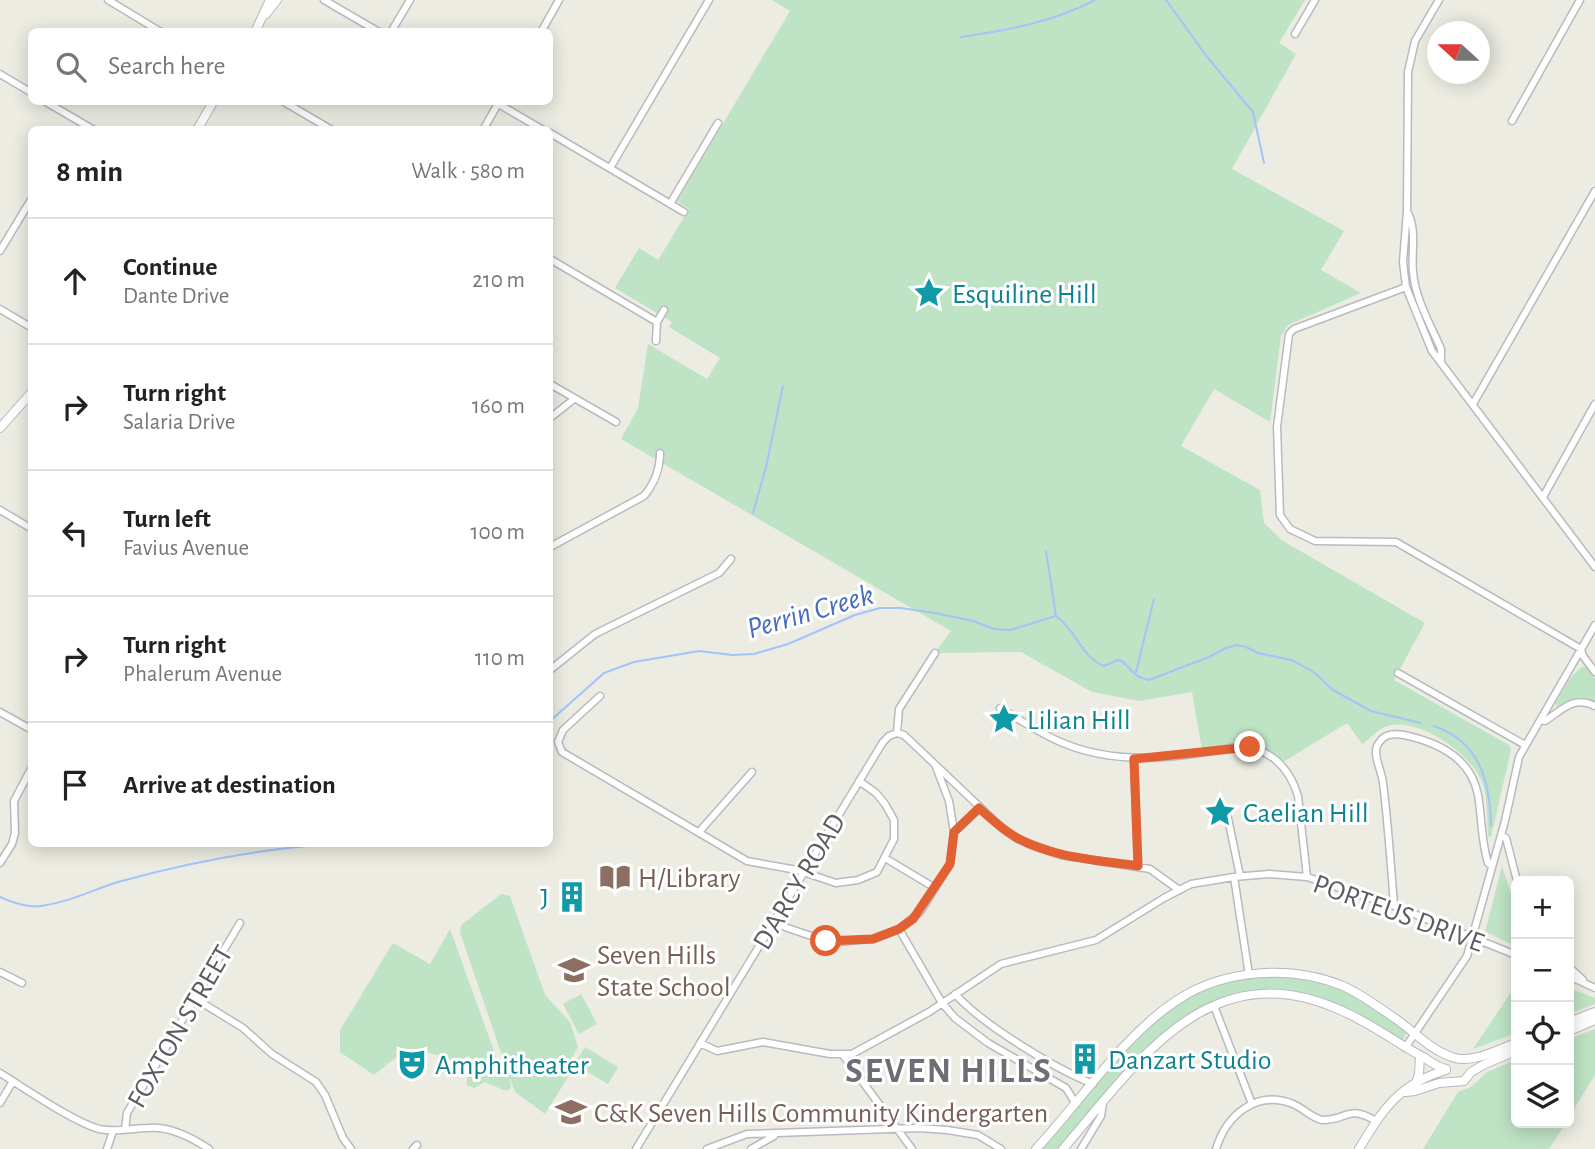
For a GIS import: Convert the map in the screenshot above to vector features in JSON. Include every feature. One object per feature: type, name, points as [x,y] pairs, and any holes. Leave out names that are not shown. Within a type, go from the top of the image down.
[{"type":"main road","points":[[257,28],[270,0]]},
{"type":"main road","points":[[263,17],[277,0]]},
{"type":"main road","points":[[199,126],[211,105]]},
{"type":"main road","points":[[0,428],[28,401]]},
{"type":"main road","points":[[1036,1149],[1145,1024],[1168,1005],[1215,981],[1249,975],[1292,974],[1336,983],[1368,1000],[1432,1046],[1470,1065],[1471,1072]]},
{"type":"main road","points":[[1063,1149],[1160,1040],[1189,1017],[1231,999],[1263,994],[1303,997],[1348,1013],[1446,1070],[1452,1081]]},
{"type":"main road","points":[[1574,1021],[1595,1012]]},
{"type":"main road","points":[[1574,1029],[1595,1020]]},
{"type":"main road","points":[[1359,1149],[1393,1099],[1416,1084],[1446,1070],[1449,1062],[1511,1044]]},
{"type":"main road","points":[[1406,1092],[1452,1081],[1464,1081],[1471,1072],[1511,1053]]},
{"type":"main road","points":[[1416,1084],[1420,1056]]},
{"type":"street","points":[[108,0],[154,28]]},
{"type":"street","points":[[324,0],[372,28]]},
{"type":"street","points":[[393,28],[410,0]]},
{"type":"street","points":[[543,28],[559,0]]},
{"type":"street","points":[[610,168],[709,0]]},
{"type":"street","points":[[1295,34],[1315,0]]},
{"type":"street","points":[[1439,0],[1415,41],[1409,58],[1407,211],[1403,262],[1406,287],[1427,340],[1441,362],[1595,566]]},
{"type":"street","points":[[1512,121],[1580,0]]},
{"type":"street","points":[[0,74],[28,91]]},
{"type":"street","points":[[51,105],[88,126]]},
{"type":"street","points":[[289,105],[324,126]]},
{"type":"street","points":[[485,126],[496,105]]},
{"type":"street","points":[[503,105],[537,126]]},
{"type":"street","points":[[74,126],[78,120]]},
{"type":"street","points":[[670,204],[718,123]]},
{"type":"street","points":[[553,135],[684,212]]},
{"type":"street","points":[[1473,404],[1595,191]]},
{"type":"street","points":[[0,251],[28,205]]},
{"type":"street","points":[[1407,211],[1412,222],[1415,285],[1441,349],[1441,362]]},
{"type":"street","points":[[553,260],[657,322]]},
{"type":"street","points":[[1406,287],[1339,310],[1294,329],[1289,334],[1276,427],[1280,515],[1290,529],[1315,541],[1396,542],[1581,649],[1595,672]]},
{"type":"street","points":[[0,309],[28,326]]},
{"type":"street","points":[[656,341],[657,322],[664,310]]},
{"type":"street","points":[[553,386],[616,422]]},
{"type":"street","points":[[553,416],[574,399]]},
{"type":"street","points":[[1543,497],[1595,404]]},
{"type":"street","points":[[553,545],[644,496],[660,463],[660,453]]},
{"type":"street","points":[[0,510],[28,526]]},
{"type":"street","points":[[553,668],[595,634],[719,573],[731,559]]},
{"type":"street","points":[[1405,1048],[1467,956],[1501,835],[1513,776],[1525,745],[1595,625]]},
{"type":"street","points":[[935,653],[899,709],[897,733],[904,735],[979,808],[1020,840],[1061,855],[1150,869],[1180,890]]},
{"type":"street","points":[[1398,673],[1525,745]]},
{"type":"street","points":[[600,696],[563,730],[559,737],[559,748],[747,861],[804,872],[836,883],[858,880],[877,872],[894,839],[894,820],[876,793],[859,781]]},
{"type":"street","points":[[1541,720],[1545,721],[1578,701],[1595,706]]},
{"type":"street","points":[[1000,708],[1061,743],[1097,754],[1134,759],[1250,747],[1274,757],[1289,773],[1298,796],[1307,877]]},
{"type":"street","points":[[0,712],[28,728]]},
{"type":"street","name":"D'ARCY ROAD","points":[[636,1149],[883,742],[897,733]]},
{"type":"street","points":[[1394,906],[1383,779],[1376,748],[1386,735],[1393,733],[1426,740],[1444,748],[1459,760],[1472,777],[1478,793],[1483,846],[1488,863],[1492,866]]},
{"type":"street","points":[[1134,759],[1138,866]]},
{"type":"street","points":[[772,923],[836,942],[873,939],[899,929],[919,912],[952,859],[954,832],[951,807],[934,763]]},
{"type":"street","points":[[699,832],[752,772]]},
{"type":"street","points":[[0,863],[12,844],[15,833],[14,801],[28,775]]},
{"type":"street","points":[[954,832],[979,808]]},
{"type":"street","points":[[1226,809],[1249,975]]},
{"type":"street","points":[[1501,835],[1506,838],[1516,876]]},
{"type":"street","points":[[885,858],[935,888]]},
{"type":"street","name":"PORTEUS DRIVE","points":[[843,1055],[862,1050],[1009,960],[1096,940],[1180,890],[1204,880],[1283,874],[1307,877],[1394,906],[1511,953]]},
{"type":"street","name":"FOXTON STREET","points":[[125,1130],[127,1113],[240,923]]},
{"type":"street","points":[[899,929],[942,1003],[955,1018],[988,1043],[1069,1090],[1076,1104]]},
{"type":"street","points":[[0,972],[22,983]]},
{"type":"street","points":[[1574,972],[1587,984]]},
{"type":"street","points":[[1574,978],[1595,988]]},
{"type":"street","points":[[955,994],[996,1028],[1093,1084]]},
{"type":"street","points":[[195,999],[243,1028],[272,1054],[316,1082],[351,1149]]},
{"type":"street","points":[[1214,1006],[1252,1104]]},
{"type":"street","points":[[700,1043],[717,1051],[763,1042],[843,1055],[912,1149]]},
{"type":"street","points":[[0,1073],[90,1126],[113,1131],[150,1127],[169,1130],[189,1137],[209,1149]]},
{"type":"street","points":[[0,1103],[13,1081]]},
{"type":"street","points":[[1216,1149],[1231,1118],[1252,1104],[1266,1101],[1289,1102],[1322,1121],[1354,1112],[1376,1121]]},
{"type":"street","points":[[1081,1149],[1101,1116],[1103,1103]]},
{"type":"street","points":[[710,1149],[739,1135],[918,1129],[978,1135],[1000,1149]]},
{"type":"street","name":"FOXTON STREET","points":[[107,1149],[113,1131]]},
{"type":"street","points":[[751,1149],[777,1134]]},
{"type":"green space","points":[[772,0],[1305,0],[1279,43],[1296,54],[1232,169],[1344,231],[1321,270],[1361,293],[1288,325],[1281,336],[1270,422],[1214,389],[1181,446],[1260,490],[1264,523],[1283,541],[1425,623],[1394,680],[1509,745],[1511,750],[1491,837],[1488,836],[1484,788],[1476,771],[1456,750],[1428,732],[1414,727],[1388,726],[1362,744],[1347,723],[1283,762],[1252,744],[1227,744],[1202,750],[1192,692],[1139,701],[1092,692],[1021,652],[935,653],[951,631],[621,439],[638,408],[648,344],[707,379],[720,358],[669,327],[672,322],[615,288],[639,248],[658,260],[689,209],[677,201],[790,11]]},
{"type":"green space","points":[[1582,667],[1588,667],[1595,679],[1595,702],[1580,697],[1558,707],[1555,704],[1563,689]]},
{"type":"green space","points":[[1502,866],[1511,894],[1511,944],[1485,932]]},
{"type":"green space","points":[[501,894],[510,896],[545,995],[570,1022],[578,1047],[571,1059],[573,1069],[545,1114],[515,1092],[510,1078],[511,1088],[506,1091],[485,1082],[474,1088],[467,1085],[467,1075],[474,1061],[468,1056],[453,1063],[431,1053],[407,1053],[374,1075],[340,1052],[340,1030],[393,943],[430,964],[450,929],[499,1065],[509,1076],[460,932],[461,925]]},
{"type":"green space","points":[[1271,976],[1315,980],[1350,992],[1408,1031],[1402,1041],[1340,1006],[1291,992],[1206,1006],[1180,1020],[1147,1049],[1060,1149],[1039,1149],[1147,1025],[1182,999],[1225,981]]},
{"type":"green space","points":[[1574,990],[1595,998],[1595,1004],[1574,1012]]},
{"type":"green space","points":[[1511,992],[1511,1035],[1473,1049]]},
{"type":"green space","points":[[581,994],[597,1024],[579,1034],[563,1004]]},
{"type":"green space","points":[[1595,1029],[1595,1075],[1574,1109],[1574,1065],[1574,1037]]},
{"type":"green space","points":[[585,1047],[618,1067],[608,1084],[574,1064]]},
{"type":"green space","points":[[1511,1062],[1511,1128],[1563,1128],[1549,1149],[1423,1149],[1458,1092],[1471,1087],[1487,1072]]},
{"type":"waterway","points":[[961,37],[1047,20],[1095,0]]},
{"type":"waterway","points":[[1166,0],[1208,58],[1253,112],[1264,163]]},
{"type":"waterway","points":[[753,513],[783,386]]},
{"type":"waterway","points":[[1046,551],[1056,616]]},
{"type":"waterway","points":[[1136,672],[1154,599]]},
{"type":"waterway","name":"Perrin Creek","points":[[553,718],[604,673],[634,662],[699,651],[732,655],[754,654],[788,644],[855,615],[880,608],[901,608],[973,621],[994,629],[1010,630],[1056,616],[1096,662],[1104,666],[1122,661],[1137,676],[1149,680],[1237,645],[1258,653],[1292,660],[1315,673],[1333,690],[1371,711],[1421,723]]},
{"type":"waterway","points":[[1434,726],[1462,742],[1479,765],[1488,794],[1491,826]]},
{"type":"waterway","name":"Perrin Creek","points":[[0,897],[20,904],[41,906],[170,869],[250,853],[298,847]]},
{"type":"place","name":"Esquiline Hill","points":[[929,293]]},
{"type":"place","name":"Lilian Hill","points":[[1004,719]]},
{"type":"place","name":"Caelian Hill","points":[[1220,812]]},
{"type":"place","name":"H/Library","points":[[615,877]]},
{"type":"place","name":"J","points":[[572,897]]},
{"type":"place","name":"Seven Hills State School","points":[[574,970]]},
{"type":"place","name":"Danzart Studio","points":[[1085,1059]]},
{"type":"place","name":"Amphitheater","points":[[412,1064]]},
{"type":"place","name":"C&K Seven Hills Community Kindergarten","points":[[571,1112]]},
{"type":"district","name":"SEVEN HILLS","points":[[949,1070]]},
{"type":"route","points":[[826,941],[873,939],[899,929],[913,919],[950,864],[954,832],[979,808],[1020,840],[1061,855],[1138,866],[1134,759],[1250,747]]}]
